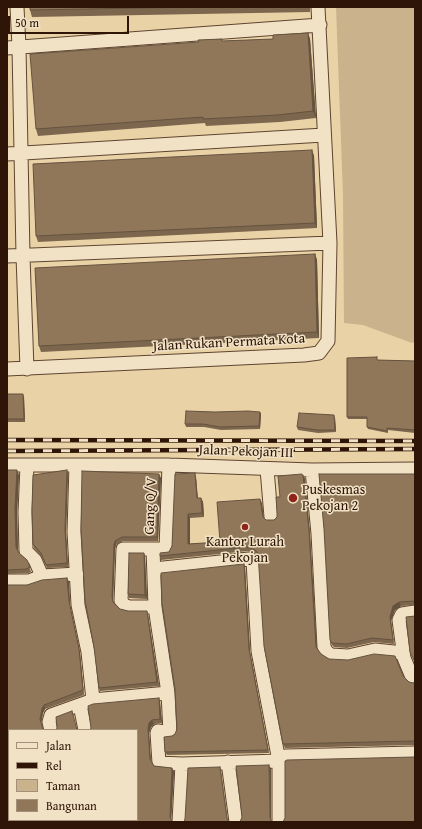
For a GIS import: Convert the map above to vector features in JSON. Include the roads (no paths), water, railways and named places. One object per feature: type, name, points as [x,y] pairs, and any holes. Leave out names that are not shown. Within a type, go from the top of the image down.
[{"type":"street","points":[[17,7],[13,48],[21,154],[27,369]]},
{"type":"street","name":"Jalan Rukan Permata Kota","points":[[7,369],[304,355],[319,353],[328,341],[330,243],[318,7]]},
{"type":"street","points":[[13,48],[320,25]]},
{"type":"street","points":[[7,154],[324,135]]},
{"type":"street","points":[[7,256],[330,243]]},
{"type":"street","points":[[76,464],[74,532],[78,605],[88,652],[93,700]]},
{"type":"street","name":"Jalan Pekojan III","points":[[7,466],[76,464],[169,465],[312,470],[415,469]]},
{"type":"street","points":[[27,465],[25,512],[26,551],[35,560],[42,576]]},
{"type":"street","name":"Gang Q/V","points":[[169,465],[159,549],[154,569],[155,607],[168,693],[170,733],[157,732],[158,762],[182,764]]},
{"type":"street","points":[[266,469],[271,517]]},
{"type":"street","points":[[312,470],[324,647],[331,655],[348,656],[375,650],[403,653]]},
{"type":"street","points":[[155,607],[130,607],[124,605],[121,601],[123,549],[159,549]]},
{"type":"street","points":[[154,569],[249,559],[253,561],[258,651],[279,761],[279,822]]},
{"type":"street","points":[[7,582],[29,581],[42,576],[77,574]]},
{"type":"street","points":[[415,612],[402,614],[399,620],[403,653],[412,677],[415,679]]},
{"type":"street","points":[[51,729],[49,722],[51,715],[93,700],[168,693]]},
{"type":"street","points":[[80,705],[85,729]]},
{"type":"street","points":[[179,822],[182,764],[279,761],[286,756],[415,753]]},
{"type":"street","points":[[228,762],[236,822]]},
{"type":"railway","points":[[7,440],[415,441]]},
{"type":"railway","points":[[7,451],[415,449]]},
{"type":"place","name":"Puskesmas Pekojan 2","points":[[293,498]]},
{"type":"place","name":"Kantor Lurah Pekojan","points":[[245,527]]}]
